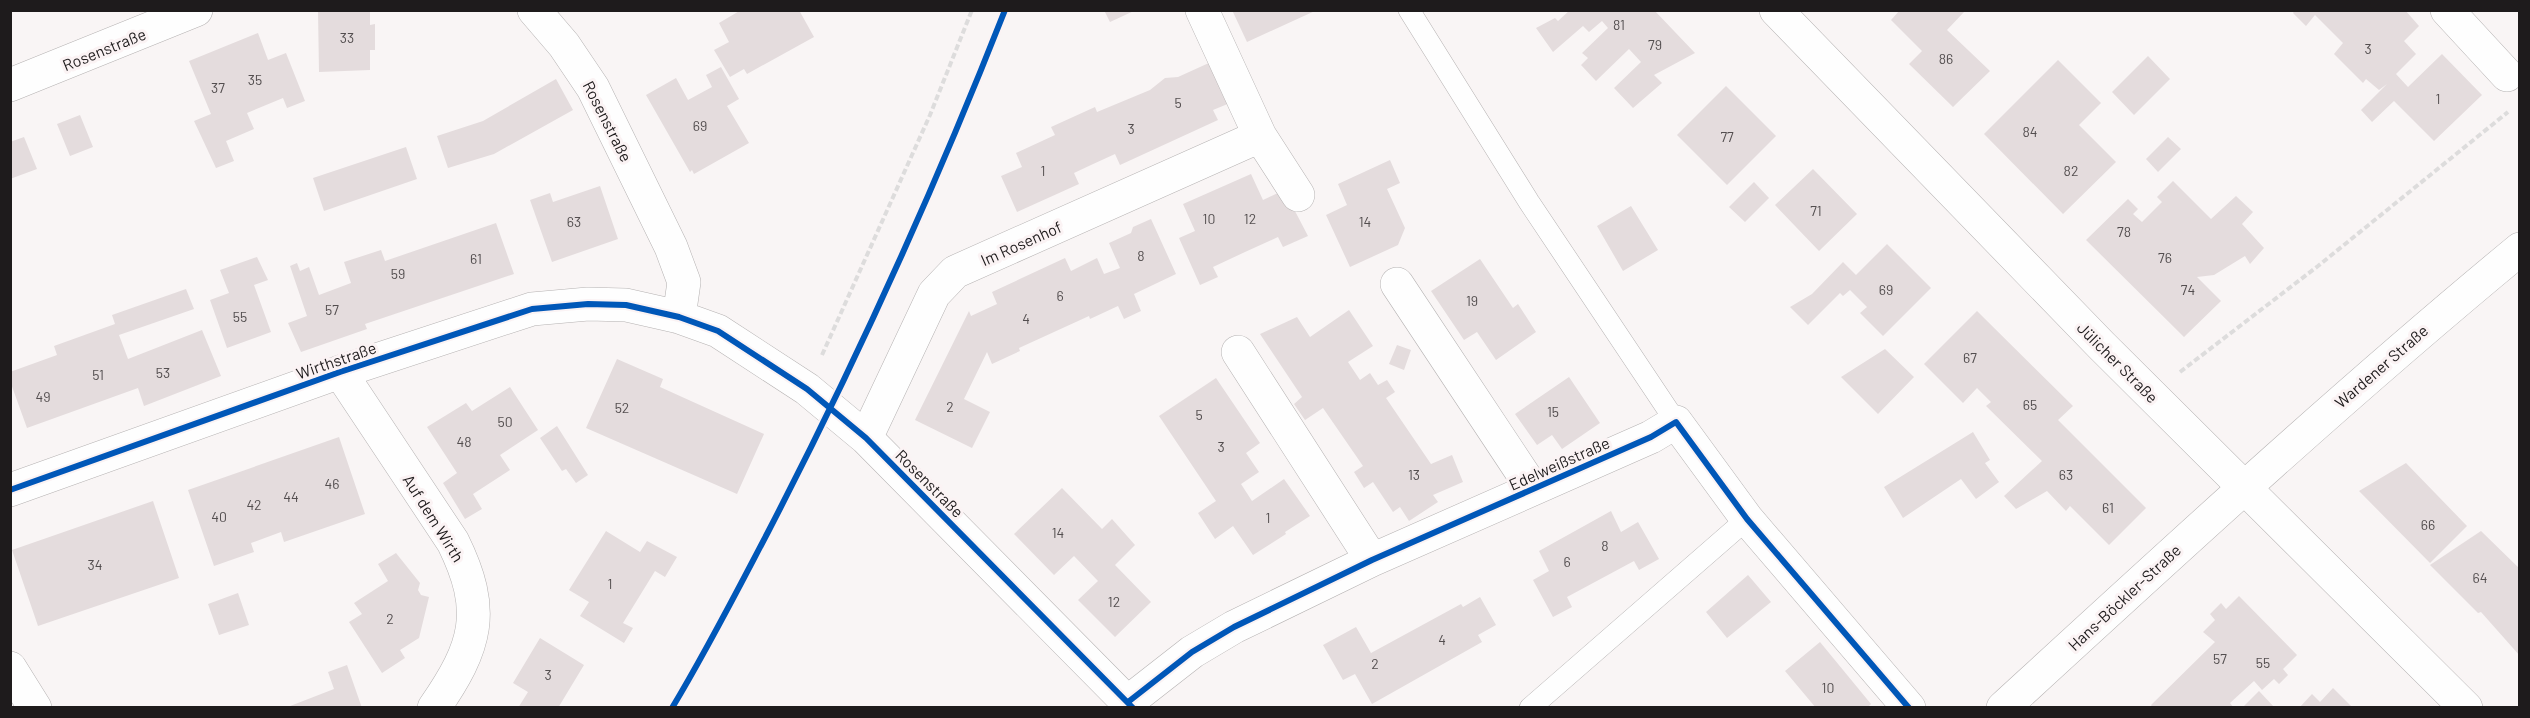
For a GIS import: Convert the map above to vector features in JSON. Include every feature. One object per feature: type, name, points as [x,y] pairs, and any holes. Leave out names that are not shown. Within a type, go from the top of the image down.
[{"type":"street","name":"Rosenstraße","points":[[10,85],[196,10]]},
{"type":"street","name":"Rosenstraße","points":[[534,10],[564,45],[592,88],[671,247],[684,282],[679,317],[718,331],[807,389],[866,438],[1130,705]]},
{"type":"street","points":[[1202,10],[1260,136],[1298,195]]},
{"type":"street","name":"Jülicher Straße","points":[[1776,10],[2151,394],[2466,708]]},
{"type":"street","points":[[2447,10],[2507,75]]},
{"type":"street","name":"Im Rosenhof","points":[[866,438],[934,294],[955,272],[1260,136]]},
{"type":"street","name":"Wardener Straße","points":[[2244,486],[2407,342],[2520,249]]},
{"type":"street","name":"Edelweißstraße","points":[[1397,284],[1533,489]]},
{"type":"street","name":"Wirthstraße","points":[[10,490],[340,372],[531,309],[588,303],[626,305],[679,317]]},
{"type":"street","points":[[1238,352],[1372,560]]},
{"type":"street","name":"Auf dem Wirth","points":[[340,372],[453,542],[466,569],[475,602],[470,637],[462,664],[434,708]]},
{"type":"street","points":[[1676,422],[1746,519],[1910,708]]},
{"type":"street","name":"Edelweißstraße","points":[[1130,705],[1192,652],[1234,627],[1372,560],[1652,437],[1676,422]]},
{"type":"street","name":"Hans-Böckler-Straße","points":[[2003,708],[2244,486]]},
{"type":"street","points":[[10,668],[35,708]]},
{"type":"lane","points":[[1409,10],[1529,202],[1676,422]]},
{"type":"lane","points":[[1530,708],[1746,519]]},
{"type":"path","points":[[807,389],[930,115],[972,10]]},
{"type":"path","points":[[2151,394],[2318,266],[2510,110],[2514,96],[2507,75]]},
{"type":"building","points":[[370,10],[370,25],[375,24],[375,50],[370,50],[370,70],[319,72],[318,11]]},
{"type":"building","points":[[741,10],[799,10],[814,37],[747,74],[744,69],[730,77],[714,50],[729,42],[719,23]]},
{"type":"building","points":[[1104,10],[1136,10],[1110,22]]},
{"type":"building","points":[[1232,10],[1317,10],[1247,42]]},
{"type":"building","points":[[1570,10],[1654,10],[1695,53],[1654,75],[1662,83],[1633,108],[1614,88],[1641,62],[1629,49],[1596,81],[1581,65],[1588,58],[1582,53],[1608,28],[1602,21],[1589,32],[1583,26],[1553,52],[1536,28],[1555,18],[1558,21]]},
{"type":"building","points":[[1900,10],[1964,12],[1947,30],[1990,71],[1953,107],[1909,64],[1922,51],[1891,20]]},
{"type":"building","points":[[2295,10],[2405,10],[2419,26],[2404,41],[2416,54],[2396,74],[2408,87],[2442,54],[2482,95],[2434,141],[2394,101],[2372,122],[2361,110],[2387,84],[2379,90],[2366,79],[2363,83],[2334,54],[2343,43],[2315,15],[2306,26],[2293,13]]},
{"type":"building","points":[[258,33],[268,60],[286,53],[305,101],[287,108],[283,98],[247,113],[254,129],[226,141],[234,161],[216,168],[194,121],[211,114],[189,61]]},
{"type":"building","points":[[2148,56],[2170,79],[2134,115],[2112,92]]},
{"type":"building","points":[[2058,60],[2101,103],[2079,125],[2116,162],[2063,214],[1984,134]]},
{"type":"building","points":[[1211,62],[1230,103],[1213,110],[1218,120],[1120,165],[1115,154],[1074,173],[1079,184],[1017,212],[1001,176],[1022,167],[1016,153],[1055,135],[1051,127],[1095,107],[1097,112],[1150,90],[1165,78],[1178,77]]},
{"type":"building","points":[[721,67],[739,99],[727,106],[749,143],[694,174],[692,170],[690,172],[646,95],[676,78],[688,100],[712,87],[706,75]]},
{"type":"building","points":[[556,79],[573,110],[494,154],[448,168],[437,136],[483,121]]},
{"type":"building","points":[[1726,86],[1776,136],[1727,185],[1677,135]]},
{"type":"building","points":[[80,115],[93,147],[70,156],[57,124]]},
{"type":"building","points":[[24,137],[37,169],[10,179],[10,142]]},
{"type":"building","points":[[2168,137],[2181,149],[2158,172],[2146,159]]},
{"type":"building","points":[[406,147],[417,179],[324,211],[313,178]]},
{"type":"building","points":[[1390,160],[1400,183],[1387,189],[1405,228],[1398,245],[1350,267],[1326,215],[1347,205],[1338,184]]},
{"type":"building","points":[[1813,169],[1857,214],[1819,251],[1775,205]]},
{"type":"building","points":[[1251,174],[1263,200],[1284,190],[1308,236],[1283,247],[1278,237],[1213,267],[1218,277],[1200,285],[1179,238],[1195,231],[1183,204]]},
{"type":"building","points":[[2173,181],[2211,219],[2236,196],[2253,212],[2242,224],[2264,248],[2250,264],[2245,256],[2214,275],[2197,277],[2221,301],[2184,337],[2086,240],[2128,199],[2138,209],[2133,214],[2142,222],[2162,202],[2157,197]]},
{"type":"building","points":[[1754,182],[1769,198],[1745,222],[1729,207]]},
{"type":"building","points":[[600,186],[618,239],[552,262],[530,200],[550,193],[553,202]]},
{"type":"building","points":[[1631,206],[1658,250],[1623,271],[1597,226]]},
{"type":"building","points":[[1151,219],[1176,274],[1134,294],[1141,311],[1124,319],[1118,306],[1090,319],[1089,316],[1019,348],[1020,351],[992,364],[987,352],[964,399],[990,412],[972,448],[915,420],[969,311],[971,316],[997,304],[992,292],[1065,258],[1071,271],[1097,258],[1104,274],[1120,268],[1109,243],[1131,233],[1133,227]]},
{"type":"building","points":[[496,223],[514,274],[365,324],[367,329],[301,352],[288,323],[307,316],[290,266],[297,263],[300,271],[309,267],[319,295],[351,283],[344,262],[381,250],[385,261]]},
{"type":"building","points":[[1887,244],[1931,288],[1883,336],[1860,313],[1867,307],[1850,290],[1843,296],[1840,293],[1808,325],[1790,307],[1812,294],[1843,262],[1856,275]]},
{"type":"building","points":[[257,257],[268,280],[254,285],[271,332],[227,348],[210,300],[229,293],[220,270]]},
{"type":"building","points":[[1480,259],[1513,308],[1518,304],[1536,332],[1496,360],[1477,332],[1464,340],[1431,291]]},
{"type":"building","points":[[186,289],[194,309],[119,335],[128,359],[202,330],[221,376],[144,406],[138,388],[27,428],[10,381],[10,372],[57,355],[54,346],[115,324],[112,315]]},
{"type":"building","points":[[1349,310],[1373,346],[1348,362],[1360,380],[1370,373],[1378,385],[1387,380],[1395,392],[1386,398],[1431,464],[1452,455],[1463,482],[1433,495],[1438,502],[1409,521],[1400,507],[1393,512],[1373,482],[1364,488],[1354,472],[1363,466],[1323,408],[1305,420],[1294,404],[1302,397],[1260,334],[1297,317],[1310,337]]},
{"type":"building","points":[[1977,311],[2073,406],[2058,420],[2146,508],[2109,545],[2070,506],[2066,511],[2047,491],[2016,509],[2004,496],[2042,461],[1986,406],[1991,402],[1977,388],[1963,403],[1924,364]]},
{"type":"building","points":[[1397,345],[1411,350],[1404,370],[1389,364]]},
{"type":"building","points":[[1885,349],[1914,377],[1878,414],[1841,377]]},
{"type":"building","points":[[617,359],[663,379],[660,387],[764,434],[737,494],[586,428]]},
{"type":"building","points":[[1569,377],[1600,423],[1562,449],[1552,435],[1537,445],[1515,414]]},
{"type":"building","points":[[1216,378],[1260,443],[1246,453],[1259,472],[1241,484],[1252,501],[1284,479],[1310,516],[1253,555],[1233,526],[1215,539],[1198,513],[1216,501],[1159,416]]},
{"type":"building","points":[[510,387],[538,430],[500,455],[510,470],[473,494],[482,509],[465,519],[443,483],[457,473],[427,427],[466,403],[472,411]]},
{"type":"building","points":[[557,426],[588,475],[576,483],[566,469],[562,471],[540,438]]},
{"type":"building","points":[[1973,432],[1990,460],[1985,463],[1999,482],[1976,499],[1961,479],[1903,518],[1884,487]]},
{"type":"building","points":[[339,437],[365,514],[284,542],[281,532],[251,543],[254,552],[214,566],[188,490]]},
{"type":"building","points":[[2406,463],[2467,526],[2430,563],[2359,491]]},
{"type":"building","points":[[1062,488],[1102,529],[1112,519],[1135,545],[1115,565],[1151,602],[1115,637],[1078,600],[1098,581],[1074,556],[1054,575],[1014,534]]},
{"type":"building","points":[[153,501],[179,578],[38,626],[12,550]]},
{"type":"building","points":[[1611,511],[1621,532],[1638,522],[1659,559],[1639,570],[1634,561],[1567,597],[1572,607],[1553,617],[1533,580],[1549,571],[1539,551]]},
{"type":"building","points":[[606,531],[640,552],[647,541],[677,557],[665,577],[655,571],[623,623],[633,628],[624,643],[580,616],[589,602],[569,590]]},
{"type":"building","points":[[2481,531],[2520,569],[2520,656],[2481,612],[2478,613],[2430,565]]},
{"type":"building","points":[[396,553],[420,583],[418,590],[421,595],[429,597],[419,638],[400,650],[405,658],[382,673],[349,622],[362,614],[354,603],[388,581],[378,564]]},
{"type":"building","points":[[1748,575],[1771,602],[1727,638],[1706,612]]},
{"type":"building","points":[[238,593],[249,625],[219,635],[208,604]]},
{"type":"building","points":[[2239,596],[2297,655],[2283,669],[2288,675],[2279,684],[2274,679],[2262,690],[2254,681],[2230,703],[2234,708],[2153,708],[2151,705],[2215,642],[2203,632],[2215,620],[2210,614],[2221,603],[2226,609]]},
{"type":"building","points":[[1480,597],[1496,625],[1478,635],[1482,642],[1372,704],[1355,674],[1343,680],[1323,645],[1356,627],[1371,653],[1461,604],[1463,607]]},
{"type":"building","points":[[540,638],[584,665],[558,708],[518,708],[528,692],[513,683]]},
{"type":"building","points":[[1820,642],[1871,704],[1867,708],[1816,708],[1785,671]]},
{"type":"building","points":[[347,665],[362,708],[285,708],[334,689],[328,672]]},
{"type":"building","points":[[2333,688],[2353,708],[2299,708],[2312,694],[2320,702]]},
{"type":"building","points":[[2259,691],[2275,708],[2242,708]]},
{"type":"cycle path","points":[[672,708],[768,532],[832,404],[951,143],[1005,10]]},
{"type":"cycle path","points":[[10,490],[340,372],[532,309],[588,304],[626,305],[679,317],[718,331],[807,389],[866,438],[1133,708]]},
{"type":"cycle path","points":[[1128,702],[1192,652],[1234,627],[1372,560],[1651,437],[1676,422],[1747,519],[1909,708]]}]
